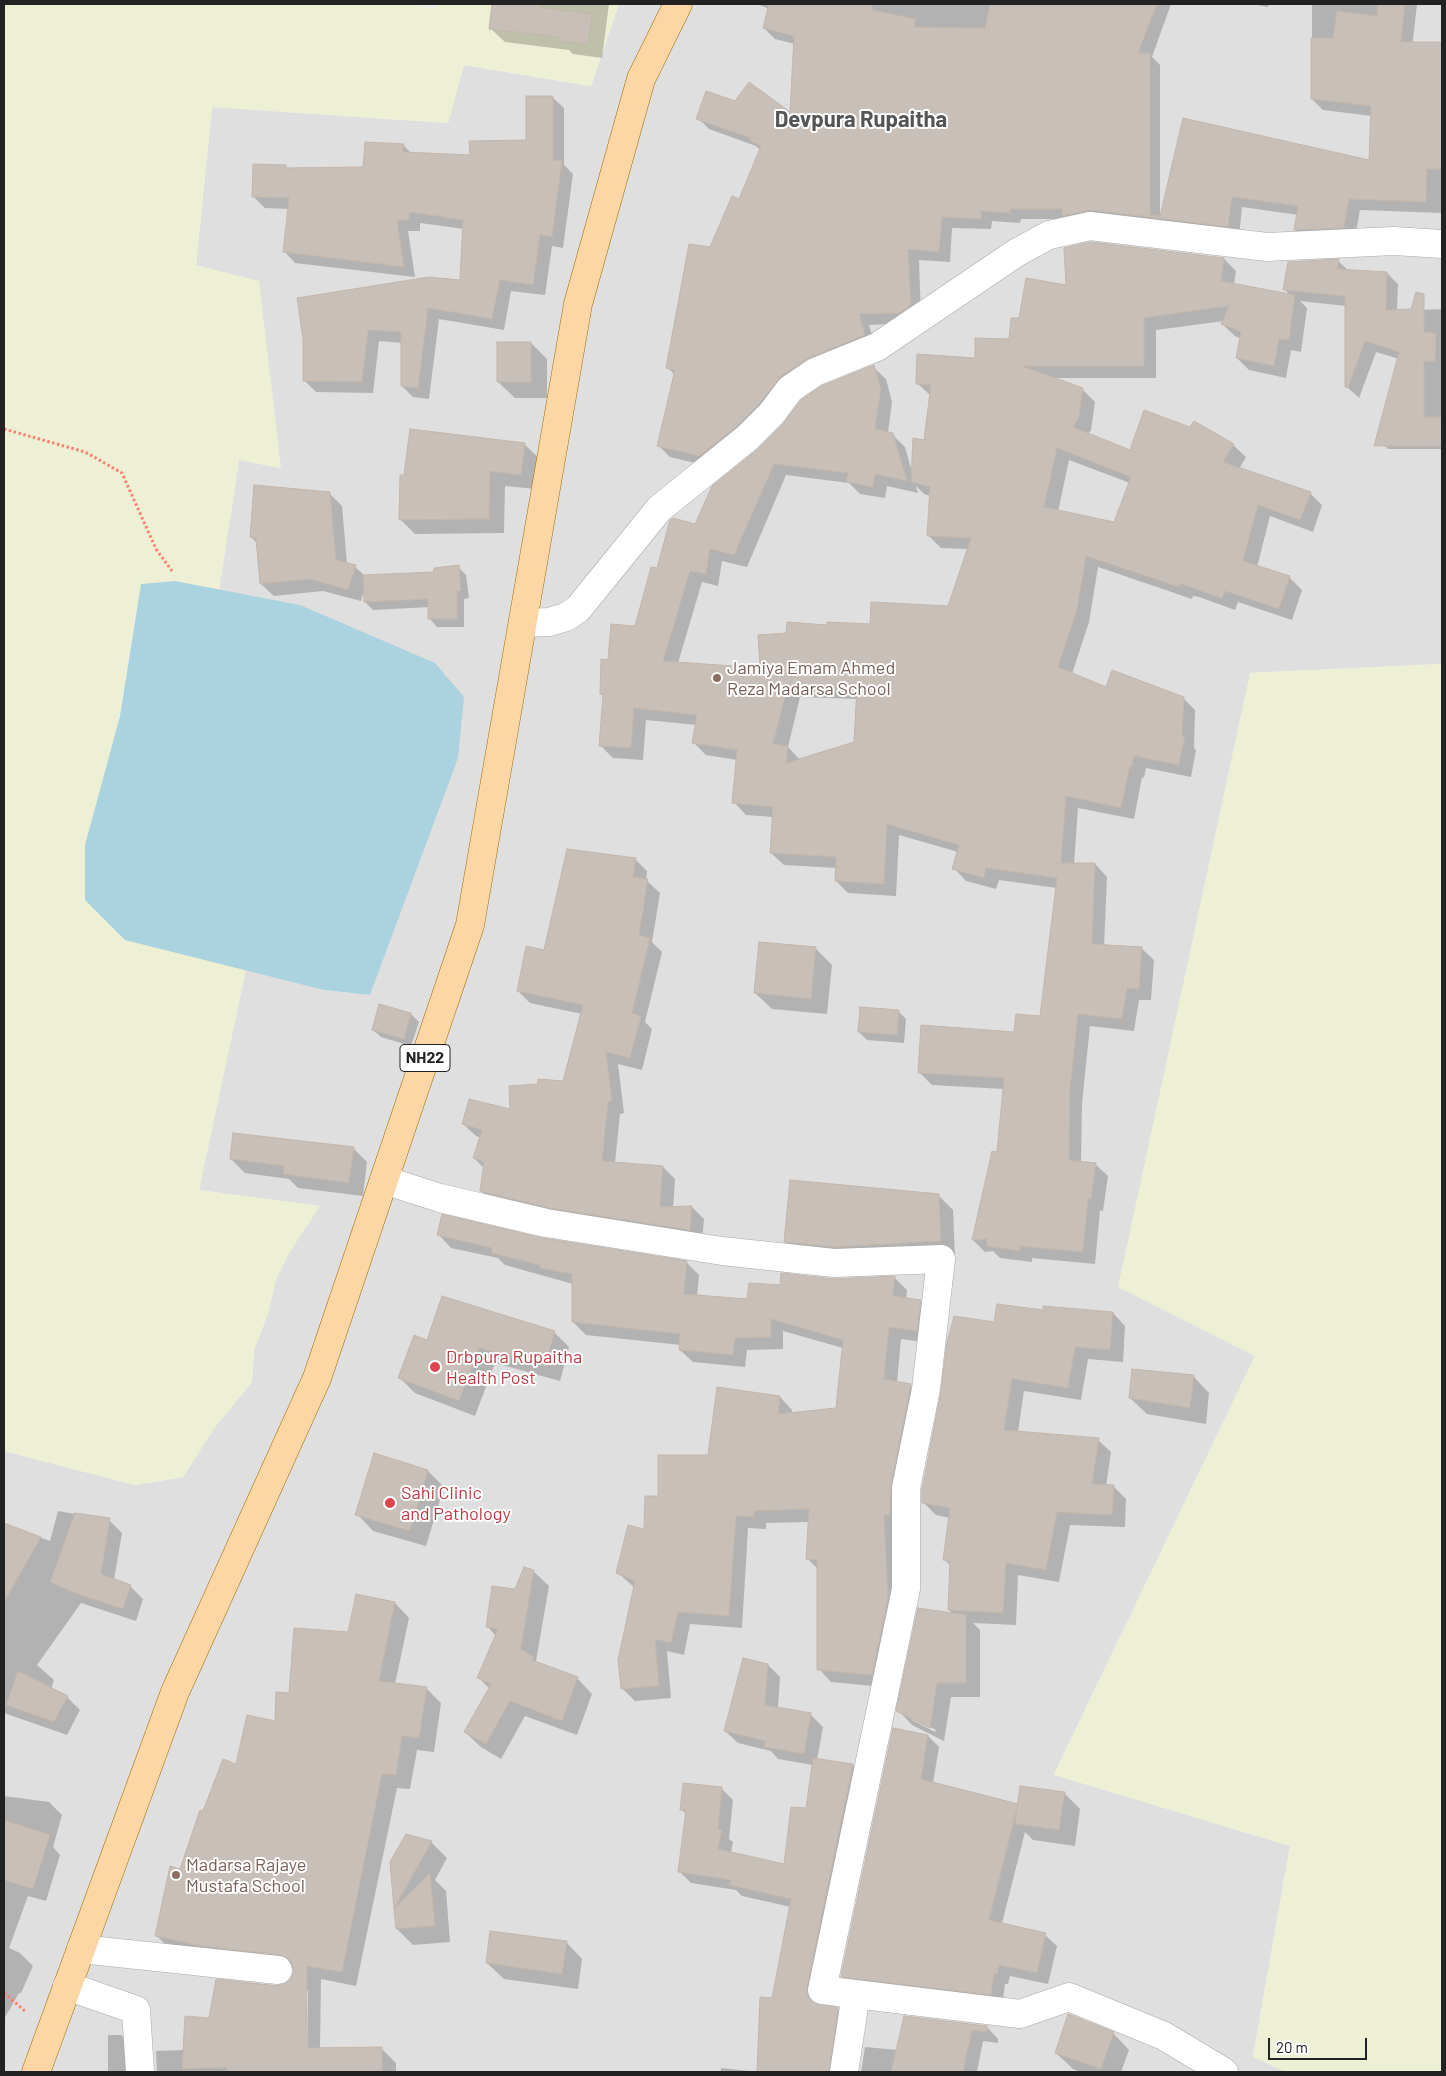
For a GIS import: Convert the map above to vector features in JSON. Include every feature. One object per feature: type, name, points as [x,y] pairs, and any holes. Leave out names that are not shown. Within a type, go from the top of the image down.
[{"type":"main road","name":"NH22","points":[[36,2072],[176,1692],[317,1378],[470,925],[578,304],[641,79],[678,4]]},
{"type":"street","points":[[523,623],[549,622],[566,617],[578,609],[659,509],[747,438],[772,413],[790,389],[815,372],[877,347],[1016,253],[1049,235],[1090,226],[1267,247],[1394,241],[1442,244]]},
{"type":"street","points":[[384,1180],[440,1198],[546,1223],[722,1251],[834,1263],[941,1258],[926,1389],[906,1488],[906,1589],[822,1990],[1020,2014],[1069,1997],[1164,2036],[1224,2072]]},
{"type":"street","points":[[81,1949],[278,1970]]},
{"type":"street","points":[[67,1986],[136,2010],[140,2072]]},
{"type":"street","points":[[844,2072],[856,1994]]},
{"type":"path","points":[[4,429],[85,452],[122,473],[156,549],[172,571]]},
{"type":"shaded area","points":[[619,4],[1442,4],[1442,664],[1250,673],[1255,1356],[1054,1774],[1290,1846],[1253,2056],[1286,2072],[4,2072],[4,1451],[135,1485],[183,1477],[215,1427],[252,1382],[254,1350],[268,1314],[276,1279],[289,1253],[319,1206],[199,1190],[246,969],[324,990],[370,995],[398,918],[300,605],[219,590],[239,460],[281,468],[196,265],[212,107],[448,123],[464,65],[591,86]]},
{"type":"green space","points":[[4,4],[415,4],[434,10],[438,4],[619,4],[591,86],[464,65],[448,123],[212,107],[196,265],[259,281],[281,468],[239,460],[219,590],[175,581],[135,613],[120,715],[215,961],[246,969],[199,1190],[320,1206],[289,1253],[276,1279],[268,1313],[254,1350],[252,1382],[215,1427],[183,1477],[135,1485],[4,1451]]},
{"type":"green space","points":[[1442,664],[1442,2072],[1286,2072],[1253,2057],[1290,1846],[1054,1775],[1255,1356],[1118,1287],[1250,673]]},
{"type":"water","points":[[175,581],[300,605],[435,663],[464,697],[458,758],[370,995],[324,990],[125,940],[85,900],[85,845],[120,716],[141,584]]},
{"type":"building","points":[[492,4],[540,4],[539,7],[592,14],[588,44],[558,41],[559,37],[489,29]]},
{"type":"building","points":[[769,4],[873,4],[872,10],[916,19],[914,27],[985,28],[990,4],[1157,4],[1138,53],[1150,53],[1150,215],[1160,216],[1183,118],[1369,160],[1371,106],[1311,99],[1311,38],[1333,38],[1337,11],[1377,16],[1378,4],[1405,4],[1401,42],[1442,42],[1442,169],[1427,169],[1426,202],[1349,199],[1344,228],[1294,230],[1298,206],[1232,197],[1228,227],[1092,210],[1062,216],[1062,209],[1010,209],[1010,213],[981,211],[981,219],[942,217],[939,252],[908,249],[911,305],[900,313],[859,314],[865,335],[809,358],[781,376],[760,403],[737,426],[699,456],[657,446],[675,370],[666,368],[689,244],[710,247],[732,196],[739,199],[761,146],[750,141],[751,138],[696,119],[706,91],[735,101],[749,82],[790,112],[794,36],[763,28]]},
{"type":"building","points":[[526,96],[553,96],[553,160],[562,161],[552,237],[540,235],[533,285],[500,280],[492,319],[428,308],[418,388],[401,386],[401,332],[368,330],[362,382],[303,381],[303,339],[297,298],[429,277],[460,280],[463,220],[409,212],[409,220],[397,220],[404,267],[283,252],[289,198],[252,197],[253,164],[286,165],[286,168],[363,167],[365,142],[404,144],[403,152],[470,155],[469,141],[526,140]]},
{"type":"building","points":[[1091,242],[1224,258],[1221,281],[1295,295],[1289,340],[1279,339],[1274,366],[1236,358],[1241,332],[1221,324],[1229,306],[1144,318],[1144,366],[1022,366],[1083,388],[1079,417],[1073,427],[1130,450],[1144,410],[1190,427],[1194,421],[1234,444],[1223,462],[1311,492],[1300,520],[1258,505],[1243,561],[1290,576],[1279,609],[1225,591],[1222,599],[1185,585],[1180,584],[1179,587],[1086,556],[1077,610],[1058,667],[1106,687],[1112,670],[1184,697],[1182,736],[1185,736],[1179,765],[1134,756],[1121,808],[1066,796],[1061,863],[1095,863],[1092,944],[1142,947],[1139,989],[1127,988],[1122,1019],[1078,1014],[1070,1089],[1069,1160],[1096,1163],[1091,1199],[1088,1199],[1083,1252],[1020,1246],[1020,1251],[986,1246],[987,1239],[972,1240],[992,1151],[997,1152],[1004,1078],[918,1073],[921,1025],[1014,1032],[1016,1014],[1040,1016],[1057,878],[986,868],[984,878],[952,869],[959,845],[887,824],[884,884],[835,881],[836,857],[770,853],[773,807],[732,803],[737,750],[692,743],[697,715],[634,708],[631,748],[599,746],[603,694],[600,694],[601,659],[608,660],[611,624],[635,626],[651,567],[657,568],[670,520],[673,518],[695,524],[712,486],[758,449],[783,424],[801,400],[822,386],[874,365],[881,389],[875,429],[893,433],[907,481],[875,474],[873,487],[846,482],[848,473],[774,464],[734,555],[710,549],[706,574],[690,571],[663,661],[760,668],[758,635],[786,633],[787,622],[827,625],[827,622],[870,624],[871,602],[948,606],[971,538],[927,536],[930,487],[911,482],[913,438],[924,440],[931,385],[916,384],[917,354],[975,358],[975,338],[1009,339],[1011,318],[1019,318],[1026,278],[1066,285],[1064,248]],"holes":[[[1057,448],[1131,477],[1114,522],[1044,507]],[[788,685],[857,687],[854,742],[786,763],[788,746],[773,744]]]},
{"type":"building","points":[[1339,259],[1337,269],[1387,272],[1386,310],[1411,309],[1416,292],[1424,294],[1424,332],[1436,333],[1435,362],[1424,361],[1424,417],[1442,417],[1442,446],[1374,446],[1399,352],[1365,341],[1348,388],[1345,387],[1345,296],[1283,290],[1288,262]]},
{"type":"building","points":[[497,342],[531,342],[531,382],[497,382]]},
{"type":"building","points":[[410,429],[525,443],[521,475],[490,471],[489,519],[399,520],[400,475],[404,475]]},
{"type":"building","points":[[254,485],[330,492],[336,560],[356,565],[348,590],[310,579],[260,584],[256,538],[250,537]]},
{"type":"building","points":[[459,565],[461,591],[457,591],[457,619],[428,619],[428,599],[364,602],[363,575],[434,572],[434,568]]},
{"type":"building","points":[[567,849],[636,858],[633,877],[648,879],[639,935],[650,938],[632,1013],[641,1016],[630,1058],[606,1052],[612,1101],[608,1102],[602,1161],[663,1166],[660,1207],[692,1206],[690,1230],[549,1208],[480,1191],[484,1162],[473,1158],[482,1130],[462,1124],[469,1099],[510,1109],[509,1086],[538,1084],[538,1079],[563,1081],[583,1005],[517,991],[526,946],[544,950]]},
{"type":"building","points":[[759,942],[816,947],[811,999],[754,993]]},
{"type":"building","points":[[379,1004],[411,1013],[404,1039],[372,1030]]},
{"type":"building","points":[[860,1007],[899,1010],[897,1035],[858,1032]]},
{"type":"building","points":[[233,1133],[354,1147],[349,1183],[283,1174],[284,1166],[230,1159]]},
{"type":"building","points":[[790,1180],[939,1194],[941,1241],[835,1247],[784,1242]]},
{"type":"building","points":[[442,1214],[543,1238],[687,1261],[684,1294],[747,1299],[749,1283],[780,1285],[781,1273],[834,1279],[895,1276],[893,1296],[921,1300],[917,1331],[889,1327],[884,1379],[911,1384],[891,1485],[890,1515],[884,1515],[888,1598],[872,1675],[817,1670],[817,1560],[806,1559],[809,1509],[754,1511],[754,1517],[736,1516],[729,1616],[678,1612],[671,1643],[655,1639],[659,1686],[621,1689],[618,1660],[635,1581],[616,1573],[628,1525],[644,1529],[645,1496],[658,1496],[658,1455],[708,1455],[717,1387],[780,1396],[778,1414],[836,1408],[843,1340],[771,1319],[771,1337],[735,1338],[733,1355],[679,1350],[680,1334],[572,1322],[572,1274],[540,1268],[540,1265],[491,1253],[492,1248],[437,1235]]},
{"type":"building","points":[[442,1296],[555,1331],[545,1366],[479,1348],[459,1401],[398,1378],[414,1335],[427,1340]]},
{"type":"building","points":[[997,1304],[1043,1310],[1043,1306],[1113,1312],[1110,1350],[1075,1347],[1068,1388],[1012,1379],[1004,1430],[1099,1438],[1092,1484],[1114,1485],[1112,1515],[1057,1512],[1046,1570],[1006,1563],[1003,1613],[948,1610],[950,1561],[943,1560],[950,1508],[922,1503],[922,1490],[941,1392],[947,1342],[954,1316],[994,1322]]},
{"type":"building","points":[[1132,1369],[1194,1375],[1190,1408],[1129,1398]]},
{"type":"building","points":[[374,1453],[428,1470],[410,1531],[355,1515]]},
{"type":"building","points":[[75,1513],[110,1518],[101,1574],[131,1585],[123,1609],[72,1592],[50,1582]]},
{"type":"building","points":[[4,1523],[41,1537],[4,1602]]},
{"type":"building","points":[[524,1567],[534,1570],[521,1649],[534,1657],[532,1660],[578,1677],[562,1721],[510,1701],[486,1744],[464,1732],[491,1684],[477,1678],[498,1629],[486,1627],[492,1586],[515,1589]]},
{"type":"building","points":[[356,1594],[395,1602],[379,1681],[427,1687],[419,1738],[402,1736],[396,1775],[382,1774],[342,1972],[307,1966],[306,2048],[382,2047],[382,2072],[228,2072],[226,2067],[182,2069],[185,2016],[209,2018],[216,1979],[277,1986],[290,1980],[294,1971],[288,1958],[280,1955],[202,1946],[155,1936],[170,1866],[180,1869],[200,1810],[203,1811],[223,1759],[236,1764],[247,1715],[275,1721],[276,1692],[289,1693],[294,1628],[348,1632]]},
{"type":"building","points":[[918,1608],[966,1615],[966,1683],[937,1683],[930,1728],[896,1711]]},
{"type":"building","points":[[743,1658],[768,1664],[765,1705],[811,1713],[804,1754],[764,1747],[765,1741],[724,1731]]},
{"type":"building","points":[[18,1671],[68,1696],[54,1722],[6,1705]]},
{"type":"building","points":[[893,1728],[928,1735],[921,1779],[1018,1804],[989,1920],[1046,1933],[1037,1973],[999,1965],[997,1974],[994,1973],[991,1995],[841,1977]]},
{"type":"building","points":[[813,1758],[853,1764],[807,1987],[808,1996],[813,2002],[838,2008],[829,2072],[757,2072],[760,1997],[772,1998],[791,1899],[729,1885],[731,1880],[678,1872],[686,1810],[680,1810],[683,1783],[722,1787],[718,1829],[722,1830],[718,1849],[784,1864],[791,1807],[806,1808]]},
{"type":"building","points":[[1020,1786],[1065,1792],[1059,1830],[1015,1824]]},
{"type":"building","points":[[4,1820],[50,1835],[33,1889],[4,1880]]},
{"type":"building","points":[[406,1834],[432,1841],[394,1909],[390,1862]]},
{"type":"building","points":[[430,1873],[435,1926],[396,1929],[394,1909]]},
{"type":"building","points":[[490,1931],[567,1941],[562,1974],[486,1963]]},
{"type":"building","points":[[1068,2014],[1114,2032],[1101,2069],[1055,2053]]},
{"type":"building","points":[[904,2016],[987,2026],[987,2032],[972,2030],[963,2072],[891,2072]]},
{"type":"place","name":"Jamiya Emam Ahmed Reza Madarsa School","points":[[717,678]]},
{"type":"place","name":"Drbpura Rupaitha Health Post","points":[[435,1367]]},
{"type":"place","name":"Sahi Clinic and Pathology","points":[[390,1503]]},
{"type":"place","name":"Madarsa Rajaye Mustafa School","points":[[176,1875]]},
{"type":"district","name":"Devpura Rupaitha","points":[[861,120]]}]
